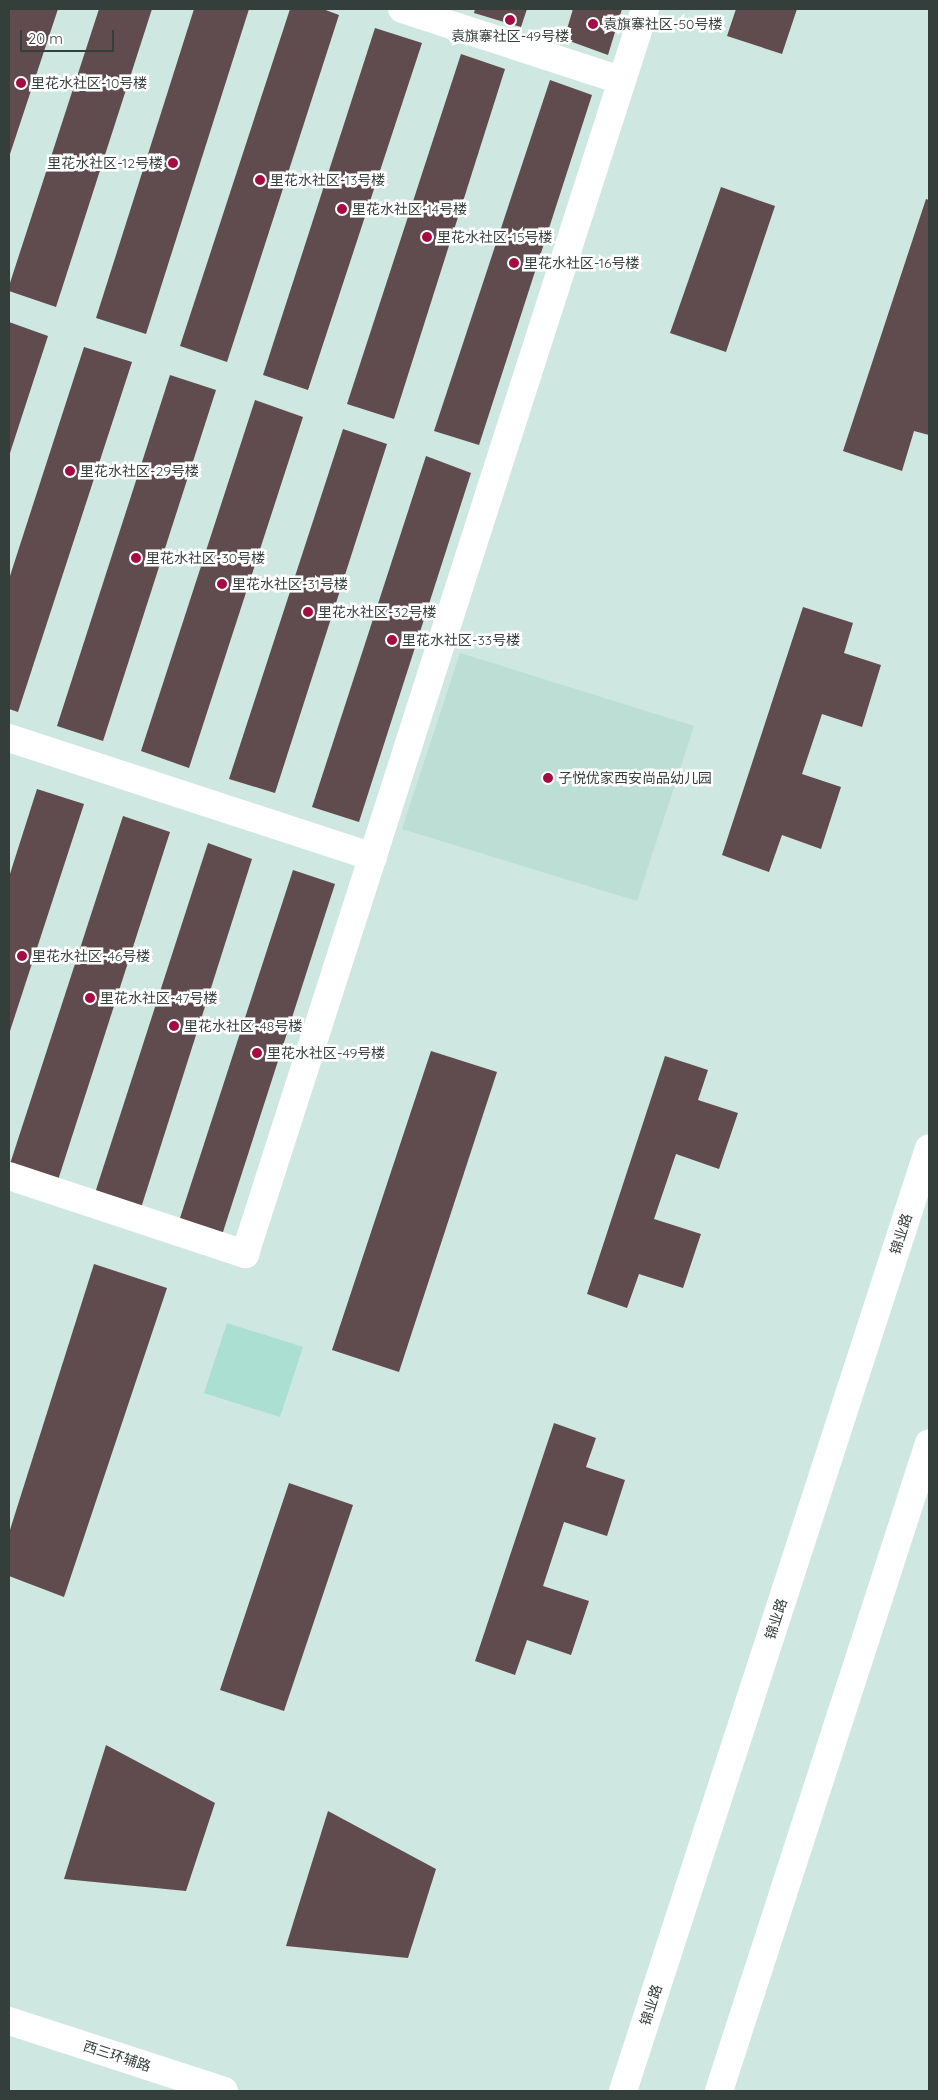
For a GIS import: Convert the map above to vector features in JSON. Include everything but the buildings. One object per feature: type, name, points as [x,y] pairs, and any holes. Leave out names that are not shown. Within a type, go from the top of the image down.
[{"type":"street","points":[[402,9],[621,80]]},
{"type":"street","points":[[9,1176],[246,1254],[645,9]]},
{"type":"street","points":[[9,738],[373,857]]},
{"type":"street","name":"锦业路","points":[[623,2091],[929,1148]]},
{"type":"street","points":[[720,2091],[929,1443]]},
{"type":"street","name":"西三环辅路","points":[[9,2021],[224,2091]]},
{"type":"shaded area","name":"子悦优家西安尚品幼儿园","points":[[460,653],[694,726],[637,901],[402,829]]},
{"type":"shaded area","points":[[227,1323],[303,1347],[280,1417],[204,1393]]},
{"type":"place","name":"袁旗寨社区-49号楼","points":[[510,20]]},
{"type":"place","name":"袁旗寨社区-50号楼","points":[[593,24]]},
{"type":"place","name":"里花水社区-10号楼","points":[[21,83]]},
{"type":"place","name":"里花水社区-12号楼","points":[[173,163]]},
{"type":"place","name":"里花水社区-13号楼","points":[[260,180]]},
{"type":"place","name":"里花水社区-14号楼","points":[[342,209]]},
{"type":"place","name":"里花水社区-15号楼","points":[[427,237]]},
{"type":"place","name":"里花水社区-16号楼","points":[[514,263]]},
{"type":"place","name":"里花水社区-29号楼","points":[[70,471]]},
{"type":"place","name":"里花水社区-30号楼","points":[[136,558]]},
{"type":"place","name":"里花水社区-31号楼","points":[[222,584]]},
{"type":"place","name":"里花水社区-32号楼","points":[[308,612]]},
{"type":"place","name":"里花水社区-33号楼","points":[[392,640]]},
{"type":"place","name":"子悦优家西安尚品幼儿园","points":[[548,778]]},
{"type":"place","name":"里花水社区-46号楼","points":[[22,956]]},
{"type":"place","name":"里花水社区-47号楼","points":[[90,998]]},
{"type":"place","name":"里花水社区-48号楼","points":[[174,1026]]},
{"type":"place","name":"里花水社区-49号楼","points":[[257,1053]]}]
